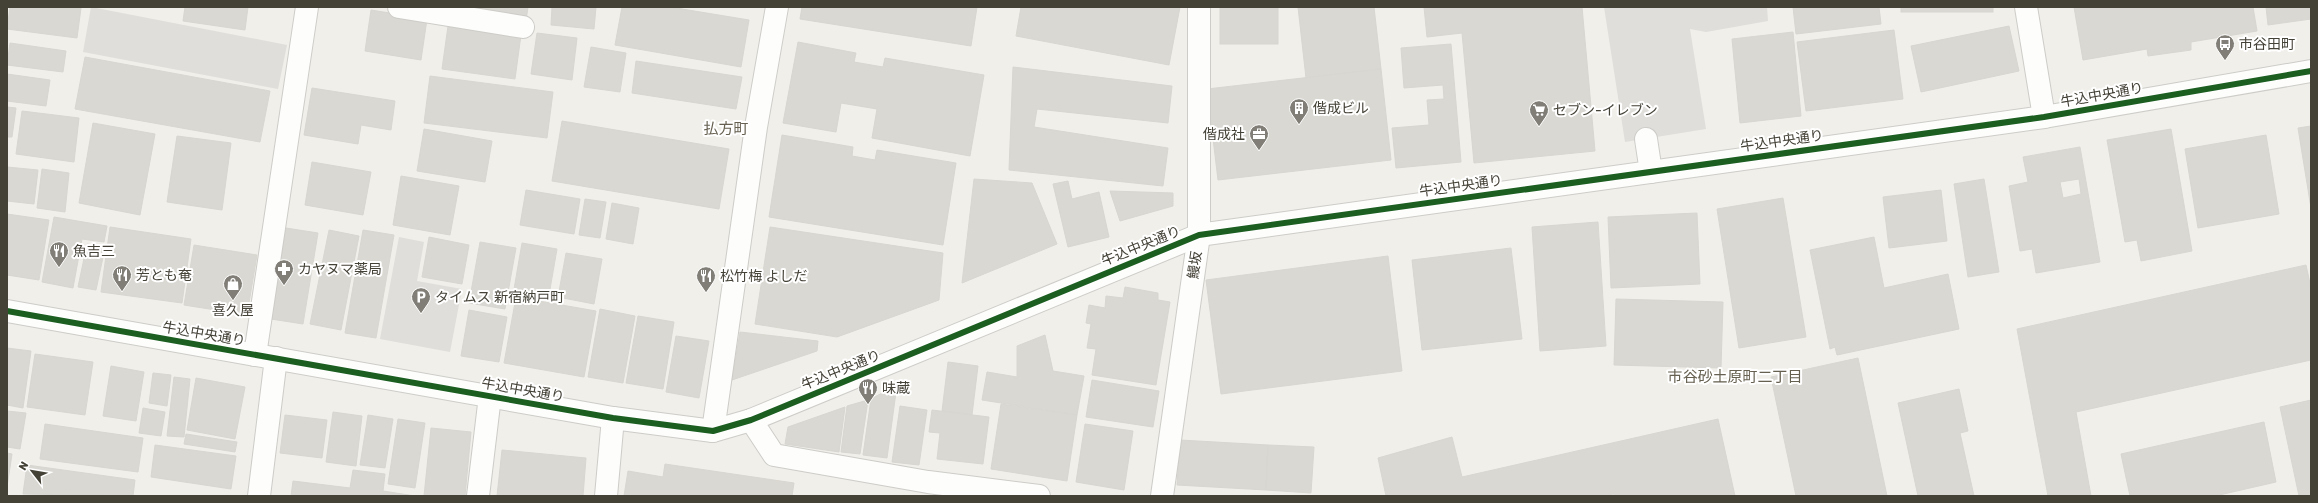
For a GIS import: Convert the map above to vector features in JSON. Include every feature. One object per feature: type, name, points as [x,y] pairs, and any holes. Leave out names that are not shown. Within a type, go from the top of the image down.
[{"type":"street","points":[[255,355],[307,7]]},
{"type":"street","points":[[399,7],[523,27]]},
{"type":"street","points":[[713,431],[755,135],[777,7]]},
{"type":"street","name":"鰻坂","points":[[1162,496],[1200,235],[1199,7]]},
{"type":"street","points":[[2026,7],[2044,117]]},
{"type":"street","name":"牛込中央通り","points":[[7,311],[614,418],[713,431],[751,420],[1200,235],[2044,117],[2311,71]]},
{"type":"street","points":[[1646,139],[1651,172]]},
{"type":"street","points":[[259,496],[276,358]]},
{"type":"street","points":[[478,496],[490,396]]},
{"type":"street","points":[[606,496],[614,418]]},
{"type":"street","points":[[751,420],[774,455],[928,489],[1039,496]]},
{"type":"shaded area","points":[[91,7],[287,45],[278,89],[83,52]]},
{"type":"shaded area","points":[[1604,7],[1767,7],[1768,21],[1706,32],[1690,29],[1706,129],[1625,142]]},
{"type":"shaded area","name":"タイムス 新宿納戸町","points":[[399,237],[424,242],[417,281],[462,289],[450,352],[380,339]]},
{"type":"building","points":[[10,7],[81,8],[77,38],[7,29]]},
{"type":"building","points":[[185,7],[248,7],[245,30],[183,21]]},
{"type":"building","points":[[446,7],[528,7],[526,21]]},
{"type":"building","points":[[552,7],[596,7],[594,29],[551,25]]},
{"type":"building","points":[[622,7],[670,7],[749,20],[741,67],[615,45]]},
{"type":"building","points":[[802,7],[977,7],[971,46],[800,19]]},
{"type":"building","points":[[1021,7],[1180,7],[1169,65],[1016,36]]},
{"type":"building","points":[[1220,7],[1278,7],[1278,44],[1220,44]]},
{"type":"building","points":[[1298,7],[1374,7],[1381,69],[1306,78]]},
{"type":"building","points":[[1424,7],[1582,7],[1595,151],[1474,163],[1462,33],[1427,37]]},
{"type":"building","points":[[1793,7],[1879,7],[1881,24],[1796,34]]},
{"type":"building","points":[[1901,7],[1993,7],[1993,12],[1901,12]]},
{"type":"building","points":[[2074,7],[2253,7],[2257,31],[2191,42],[2191,50],[2148,56],[2147,49],[2083,60]]},
{"type":"building","points":[[2266,7],[2311,7],[2311,19],[2268,25]]},
{"type":"building","points":[[371,10],[427,19],[421,60],[365,51]]},
{"type":"building","points":[[448,26],[521,35],[515,79],[442,69]]},
{"type":"building","points":[[2009,26],[2019,71],[1921,92],[1911,46]]},
{"type":"building","points":[[1894,30],[1903,99],[1806,111],[1797,42]]},
{"type":"building","points":[[1793,32],[1801,116],[1740,123],[1732,39]]},
{"type":"building","points":[[537,33],[577,38],[572,80],[531,74]]},
{"type":"building","points":[[798,42],[856,53],[854,62],[883,67],[885,58],[984,75],[970,156],[872,138],[877,109],[841,103],[836,132],[783,123]]},
{"type":"building","points":[[10,43],[66,51],[63,72],[7,65]]},
{"type":"building","points":[[1451,44],[1461,162],[1396,168],[1392,128],[1429,125],[1427,100],[1444,99],[1443,85],[1404,88],[1401,48]]},
{"type":"building","points":[[591,47],[626,53],[620,92],[584,87]]},
{"type":"building","points":[[85,57],[270,91],[260,142],[75,109]]},
{"type":"building","points":[[636,61],[742,77],[736,109],[632,93]]},
{"type":"building","points":[[1013,67],[1172,86],[1168,123],[1037,109],[1034,127],[1168,148],[1163,186],[1009,170]]},
{"type":"building","name":"偕成ビル","points":[[1381,69],[1391,160],[1218,180],[1207,89]]},
{"type":"building","points":[[7,74],[50,80],[46,106],[7,101]]},
{"type":"building","points":[[430,76],[553,92],[547,138],[424,123]]},
{"type":"building","points":[[312,88],[395,101],[391,130],[361,125],[358,144],[304,135]]},
{"type":"building","points":[[7,107],[16,108],[12,137],[7,137]]},
{"type":"building","points":[[22,111],[79,118],[74,162],[16,154]]},
{"type":"building","points":[[562,121],[729,149],[719,209],[552,181]]},
{"type":"building","points":[[93,123],[155,134],[140,215],[79,203]]},
{"type":"building","points":[[2311,126],[2311,208],[2298,128]]},
{"type":"building","points":[[424,129],[492,141],[485,182],[417,171]]},
{"type":"building","points":[[2171,129],[2192,251],[2141,261],[2137,240],[2125,242],[2107,140]]},
{"type":"building","points":[[782,135],[853,147],[852,156],[875,160],[877,150],[956,163],[943,245],[769,217]]},
{"type":"building","points":[[2266,135],[2279,214],[2198,228],[2185,149]]},
{"type":"building","points":[[177,136],[231,143],[222,210],[167,202]]},
{"type":"building","points":[[2080,147],[2100,262],[2036,273],[2032,249],[2020,251],[2009,186],[2028,182],[2023,157]],"holes":[[[2079,179],[2081,194],[2063,198],[2060,182]]]},
{"type":"building","points":[[312,162],[371,172],[363,215],[305,205]]},
{"type":"building","points":[[7,167],[38,170],[34,204],[7,201]]},
{"type":"building","points":[[42,169],[69,173],[65,212],[37,208]]},
{"type":"building","points":[[401,176],[459,186],[450,235],[393,225]]},
{"type":"building","points":[[974,179],[1032,183],[1057,244],[962,283]]},
{"type":"building","points":[[1984,179],[1999,272],[1968,277],[1954,184]]},
{"type":"building","points":[[1068,181],[1072,199],[1099,192],[1109,237],[1068,247],[1053,184]]},
{"type":"building","points":[[526,190],[580,199],[574,234],[520,225]]},
{"type":"building","points":[[1941,190],[1947,241],[1889,248],[1883,197]]},
{"type":"building","points":[[1110,191],[1173,193],[1173,206],[1120,221]]},
{"type":"building","points":[[1783,198],[1806,337],[1739,348],[1717,209]]},
{"type":"building","points":[[585,199],[606,202],[600,238],[579,235]]},
{"type":"building","points":[[612,203],[639,208],[633,244],[606,239]]},
{"type":"building","points":[[1697,213],[1700,284],[1611,288],[1608,217]]},
{"type":"building","points":[[7,214],[49,220],[39,280],[7,275]]},
{"type":"building","points":[[54,217],[107,226],[104,242],[82,239],[73,288],[42,282]]},
{"type":"building","points":[[1598,222],[1606,346],[1540,351],[1532,227]]},
{"type":"building","points":[[110,227],[191,239],[182,303],[101,292]]},
{"type":"building","points":[[770,227],[943,253],[939,300],[837,337],[755,324]]},
{"type":"building","points":[[286,228],[318,233],[303,324],[271,319]]},
{"type":"building","points":[[329,230],[359,236],[341,330],[310,324]]},
{"type":"building","points":[[363,230],[394,235],[376,338],[345,333]]},
{"type":"building","points":[[429,237],[469,245],[462,284],[422,277]]},
{"type":"building","points":[[1874,237],[1884,288],[1948,274],[1959,329],[1837,355],[1835,347],[1830,349],[1810,250]]},
{"type":"building","points":[[480,242],[516,248],[505,309],[469,303]]},
{"type":"building","points":[[522,243],[557,249],[549,295],[514,289]]},
{"type":"building","points":[[87,244],[105,248],[96,290],[78,287]]},
{"type":"building","points":[[194,245],[257,255],[247,315],[184,305]]},
{"type":"building","points":[[1511,248],[1522,339],[1422,350],[1412,260]]},
{"type":"building","points":[[566,253],[602,259],[594,304],[558,297]]},
{"type":"building","points":[[1388,256],[1402,371],[1221,394],[1206,280]]},
{"type":"building","points":[[2306,265],[2311,288],[2311,360],[2076,412],[2091,496],[2048,496],[2017,329]]},
{"type":"building","points":[[1125,287],[1158,293],[1158,300],[1170,302],[1156,385],[1092,375],[1096,349],[1087,348],[1091,324],[1086,323],[1089,305],[1105,308],[1106,296],[1123,298]]},
{"type":"building","points":[[516,297],[596,311],[584,377],[504,363]]},
{"type":"building","points":[[1616,299],[1723,302],[1721,368],[1614,365]]},
{"type":"building","points":[[600,309],[635,316],[623,383],[588,377]]},
{"type":"building","points":[[469,310],[507,317],[499,362],[461,356]]},
{"type":"building","points":[[638,316],[674,322],[663,389],[626,383]]},
{"type":"building","points":[[740,332],[818,341],[817,351],[732,380]]},
{"type":"building","points":[[1045,335],[1053,371],[1084,376],[1077,415],[982,400],[987,372],[1017,377],[1017,346]]},
{"type":"building","points":[[676,336],[709,341],[699,398],[666,392]]},
{"type":"building","points":[[7,348],[31,351],[23,408],[7,405]]},
{"type":"building","points":[[35,354],[93,362],[85,415],[27,407]]},
{"type":"building","points":[[1858,358],[1887,496],[1796,496],[1771,377]]},
{"type":"building","points":[[948,362],[978,366],[972,415],[942,411]]},
{"type":"building","points":[[111,366],[144,372],[136,421],[103,416]]},
{"type":"building","points":[[153,373],[171,375],[167,406],[149,403]]},
{"type":"building","points":[[174,377],[190,379],[184,437],[167,436]]},
{"type":"building","points":[[196,378],[245,387],[235,439],[187,430]]},
{"type":"building","points":[[1092,380],[1159,391],[1153,427],[1086,417]]},
{"type":"building","points":[[897,385],[887,458],[863,455],[871,399]]},
{"type":"building","points":[[1959,389],[1968,431],[1960,433],[1974,496],[1918,496],[1898,403]]},
{"type":"building","points":[[868,400],[860,454],[841,452],[847,406]]},
{"type":"building","points":[[2311,400],[2311,496],[2299,496],[2280,407]]},
{"type":"building","points":[[1001,404],[1077,415],[1067,481],[991,469]]},
{"type":"building","points":[[900,406],[927,410],[919,465],[892,462]]},
{"type":"building","points":[[845,407],[839,452],[785,444],[788,427]]},
{"type":"building","points":[[143,408],[165,412],[161,436],[139,433]]},
{"type":"building","points":[[932,410],[989,417],[983,464],[937,459],[940,433],[929,432]]},
{"type":"building","points":[[7,411],[26,413],[20,449],[7,447]]},
{"type":"building","points":[[333,412],[362,416],[356,466],[326,462]]},
{"type":"building","points":[[285,415],[327,420],[322,458],[280,453]]},
{"type":"building","points":[[368,415],[393,419],[385,468],[360,465]]},
{"type":"building","points":[[398,419],[425,423],[415,488],[388,484]]},
{"type":"building","points":[[1718,419],[1735,496],[1615,496],[1614,494],[1603,496],[1386,496],[1378,458],[1452,437],[1462,477]]},
{"type":"building","points":[[2264,422],[2276,482],[2215,496],[2130,496],[2121,454]]},
{"type":"building","points":[[45,424],[143,438],[138,472],[40,459]]},
{"type":"building","points":[[1085,424],[1133,431],[1124,490],[1076,482]]},
{"type":"building","points":[[431,428],[471,432],[465,496],[424,496]]},
{"type":"building","points":[[186,434],[237,442],[235,452],[184,444]]},
{"type":"building","points":[[1180,440],[1268,445],[1266,490],[1177,485]]},
{"type":"building","points":[[155,445],[236,456],[231,489],[151,477]]},
{"type":"building","points":[[1268,445],[1314,447],[1311,493],[1266,490]]},
{"type":"building","points":[[502,450],[586,458],[583,496],[497,496]]},
{"type":"building","points":[[7,453],[12,454],[7,487]]},
{"type":"building","points":[[665,464],[794,483],[792,496],[624,496],[628,471],[663,477]]},
{"type":"building","points":[[27,465],[135,480],[133,496],[23,494]]},
{"type":"building","points":[[353,470],[385,474],[383,491],[415,496],[291,496],[293,481],[350,488]]},
{"type":"cycle path","points":[[7,311],[613,418],[713,431],[751,420],[1199,235],[2044,117],[2311,71]]},
{"type":"place","name":"市谷田町","points":[[2225,61]]},
{"type":"place","name":"偕成ビル","points":[[1299,125]]},
{"type":"place","name":"セブン-イレブン","points":[[1539,127]]},
{"type":"place","name":"偕成社","points":[[1259,151]]},
{"type":"place","name":"魚吉三","points":[[59,268]]},
{"type":"place","name":"カヤヌマ薬局","points":[[284,286]]},
{"type":"place","name":"芳とも奄","points":[[122,292]]},
{"type":"place","name":"松竹梅 よしだ","points":[[706,293]]},
{"type":"place","name":"喜久屋","points":[[233,301]]},
{"type":"place","name":"タイムス 新宿納戸町","points":[[421,314]]},
{"type":"place","name":"味蔵","points":[[868,405]]},
{"type":"district","name":"払方町","points":[[726,129]]},
{"type":"district","name":"市谷砂土原町二丁目","points":[[1735,377]]}]
